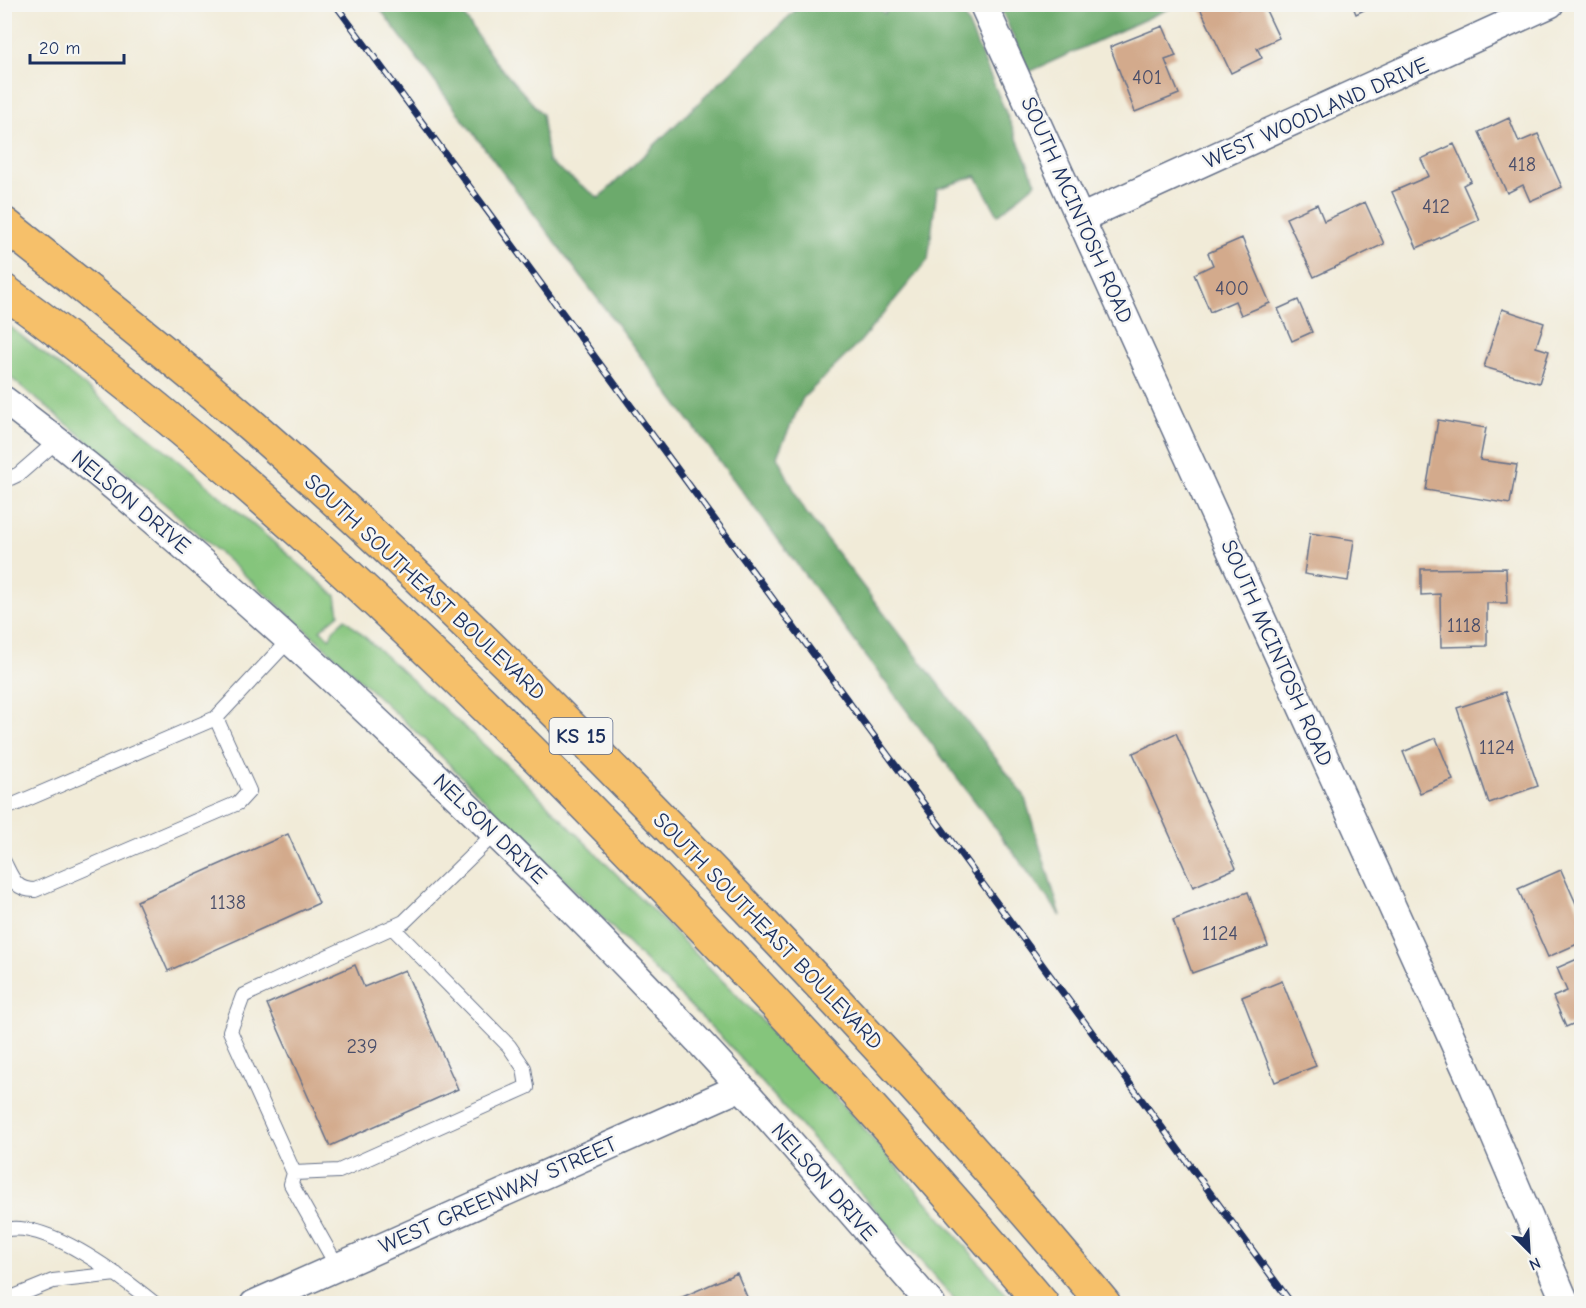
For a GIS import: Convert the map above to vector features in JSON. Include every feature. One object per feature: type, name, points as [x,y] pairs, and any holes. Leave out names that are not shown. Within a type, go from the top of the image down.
[{"type":"main road","name":"SOUTH SOUTHEAST BOULEVARD","points":[[4,224],[142,333],[250,425],[373,535],[517,672],[761,921],[872,1040],[1104,1304]]},
{"type":"main road","name":"SOUTH SOUTHEAST BOULEVARD","points":[[4,291],[196,444],[312,543],[450,670],[642,863],[822,1055],[1042,1304]]},
{"type":"street","name":"SOUTH MCINTOSH ROAD","points":[[983,4],[1476,1091],[1566,1304]]},
{"type":"street","name":"WEST WOODLAND DRIVE","points":[[1081,219],[1550,4]]},
{"type":"street","name":"NELSON DRIVE","points":[[4,400],[58,440],[289,640],[495,833],[741,1087],[931,1304]]},
{"type":"street","name":"WEST GREENWAY STREET","points":[[254,1304],[741,1087]]},
{"type":"lane","points":[[4,481],[19,474],[58,440]]},
{"type":"lane","points":[[4,809],[216,718],[289,640]]},
{"type":"lane","points":[[4,862],[15,884],[23,890],[35,890],[238,803],[249,792],[246,779],[216,718]]},
{"type":"lane","points":[[337,1266],[291,1184],[294,1173],[230,1031],[243,996],[404,922],[495,833]]},
{"type":"lane","points":[[294,1173],[339,1171],[527,1087],[524,1068],[509,1046],[392,927]]},
{"type":"lane","points":[[4,1230],[43,1233],[81,1251],[154,1304]]},
{"type":"lane","points":[[4,1301],[53,1281],[116,1275]]},
{"type":"green space","points":[[377,5],[457,5],[494,60],[542,114],[548,161],[599,198],[801,5],[877,5],[885,14],[889,5],[960,5],[1036,183],[998,215],[976,176],[937,189],[928,260],[859,343],[803,398],[777,456],[804,510],[1024,795],[1061,916]]},
{"type":"green space","points":[[999,5],[1177,5],[1029,72]]},
{"type":"green space","points":[[4,322],[177,459],[336,596],[339,614],[320,630],[330,638],[333,630],[345,619],[526,783],[829,1088],[1014,1303],[958,1303],[727,1043],[433,748],[314,637],[167,506],[5,373]]},
{"type":"building","points":[[1208,4],[1235,4],[1238,9],[1247,4],[1263,4],[1279,38],[1257,48],[1262,58],[1231,73],[1200,8]]},
{"type":"building","points":[[1352,4],[1376,4],[1356,14]]},
{"type":"building","points":[[1163,26],[1176,56],[1165,60],[1179,94],[1135,112],[1110,47]]},
{"type":"building","points":[[1509,118],[1519,142],[1538,134],[1562,187],[1530,201],[1523,185],[1507,193],[1479,132]]},
{"type":"building","points":[[1454,144],[1471,181],[1463,185],[1479,220],[1417,248],[1392,192],[1429,176],[1421,159]]},
{"type":"building","points":[[1365,202],[1384,244],[1314,277],[1286,218],[1317,204],[1324,221]]},
{"type":"building","points":[[1242,238],[1270,303],[1241,315],[1235,301],[1210,312],[1194,274],[1213,265],[1208,253]]},
{"type":"building","points":[[1298,300],[1312,332],[1292,341],[1278,309]]},
{"type":"building","points":[[1502,309],[1544,323],[1536,347],[1549,351],[1539,383],[1484,367]]},
{"type":"building","points":[[1438,420],[1486,428],[1480,460],[1517,465],[1510,504],[1426,490]]},
{"type":"building","points":[[1310,533],[1354,540],[1348,581],[1304,574]]},
{"type":"building","points":[[1506,568],[1507,603],[1487,603],[1487,646],[1441,647],[1440,594],[1421,595],[1421,569]]},
{"type":"building","points":[[1505,692],[1538,786],[1489,803],[1457,708]]},
{"type":"building","points":[[1176,733],[1236,868],[1193,887],[1133,753]]},
{"type":"building","points":[[1436,738],[1453,780],[1420,793],[1403,752]]},
{"type":"building","points":[[288,834],[319,903],[168,971],[137,901]]},
{"type":"building","points":[[1561,870],[1582,917],[1582,942],[1548,957],[1518,889]]},
{"type":"building","points":[[1248,892],[1268,946],[1192,973],[1173,920]]},
{"type":"building","points":[[1582,957],[1582,1020],[1566,1027],[1553,997],[1567,991],[1557,968]]},
{"type":"building","points":[[355,965],[364,987],[405,970],[458,1089],[330,1146],[267,1004]]},
{"type":"building","points":[[1282,981],[1316,1066],[1275,1082],[1242,997]]},
{"type":"building","points":[[737,1273],[750,1304],[680,1304],[678,1299]]},
{"type":"railway","points":[[335,4],[1292,1304]]}]
